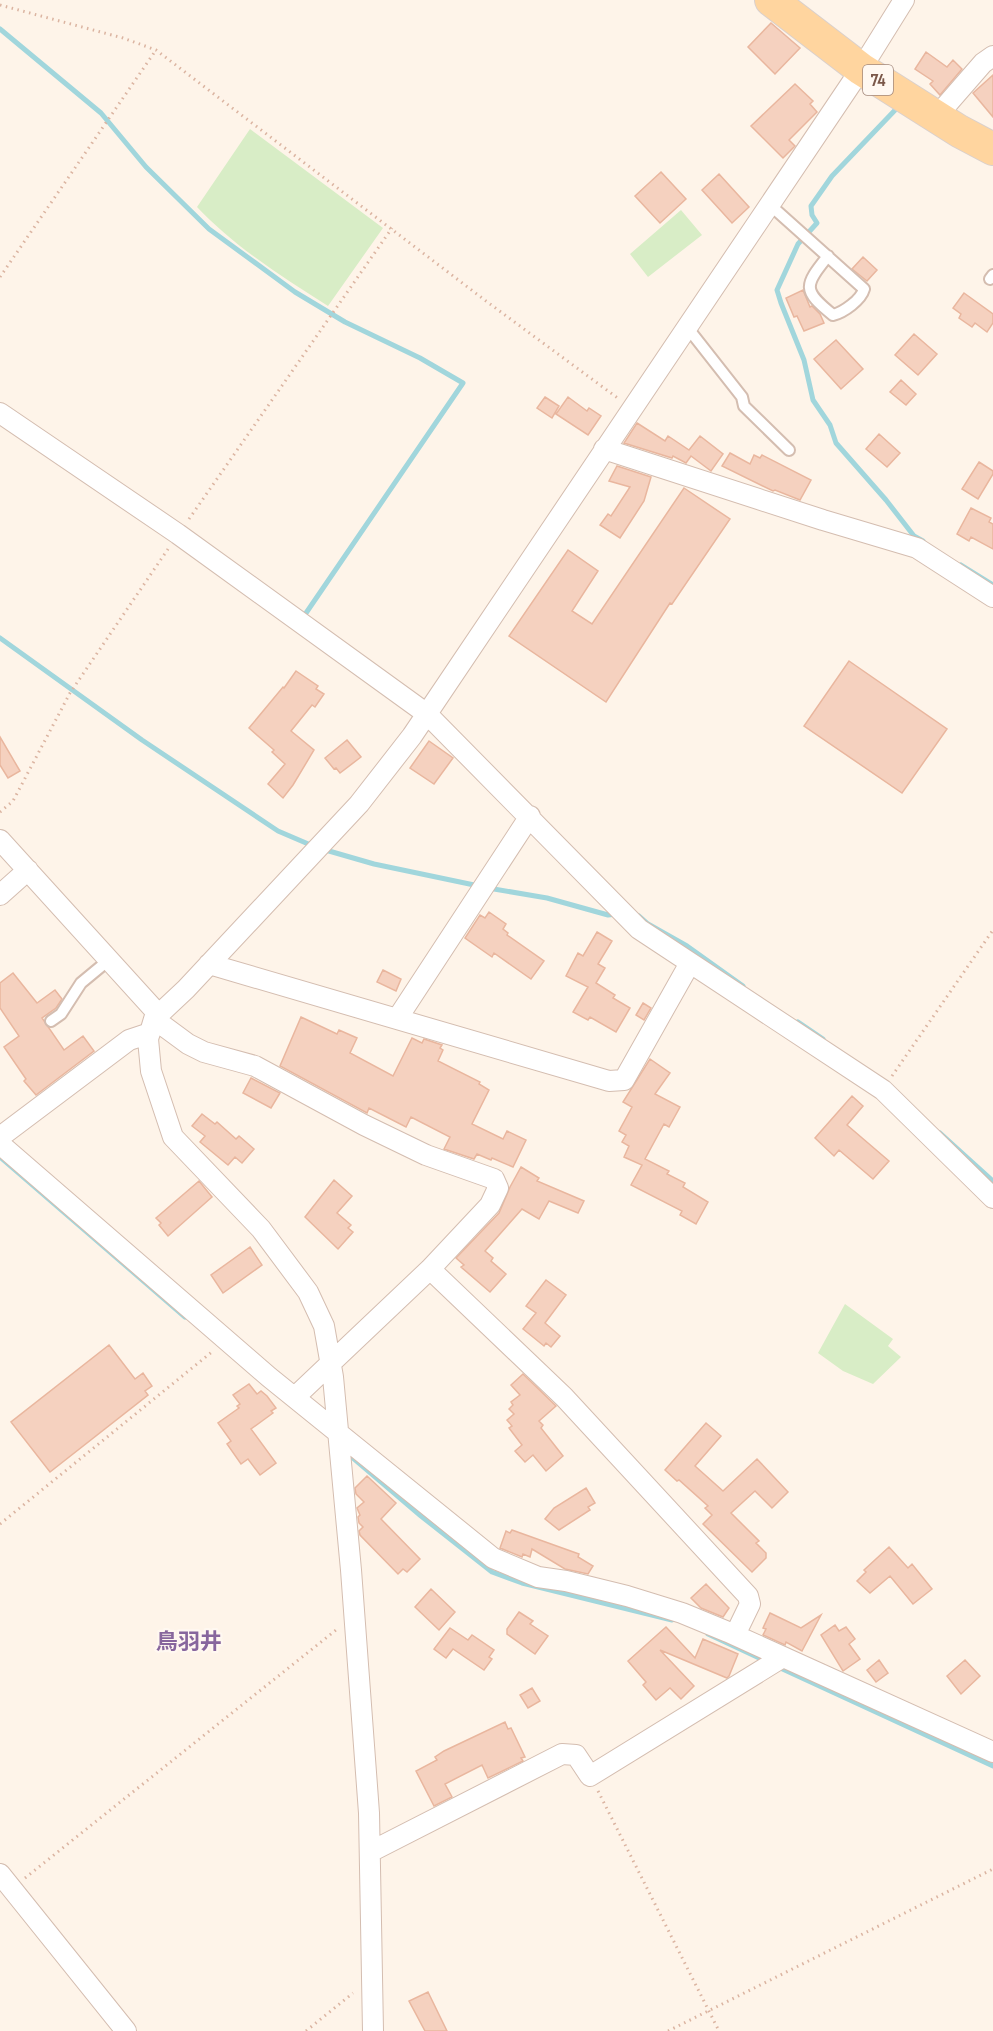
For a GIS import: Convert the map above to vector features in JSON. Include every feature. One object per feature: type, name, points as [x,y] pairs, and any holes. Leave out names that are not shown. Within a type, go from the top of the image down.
[{"type":"main road","name":"74","points":[[771,0],[861,69],[993,150]]},
{"type":"street","points":[[0,1137],[154,1022],[359,804],[427,714],[861,69],[903,0]]},
{"type":"street","points":[[936,117],[983,63],[993,56]]},
{"type":"street","points":[[0,413],[178,534],[427,714],[639,929],[883,1090],[993,1198]]},
{"type":"street","points":[[604,449],[917,548],[993,597]]},
{"type":"street","points":[[396,1018],[530,816]]},
{"type":"street","points":[[0,840],[110,959],[154,1022],[204,1052],[255,1066],[374,1130],[426,1155],[494,1179],[498,1188],[490,1205],[430,1269],[331,1365],[294,1397]]},
{"type":"street","points":[[0,895],[28,870]]},
{"type":"street","points":[[209,964],[609,1080],[624,1080],[690,963]]},
{"type":"street","points":[[154,1022],[148,1039],[151,1071],[173,1137],[261,1229],[308,1292],[324,1326],[331,1365],[338,1432],[369,1813],[373,2031]]},
{"type":"street","points":[[0,1144],[294,1397],[493,1558],[538,1576],[566,1581],[682,1614],[735,1635],[993,1752]]},
{"type":"street","points":[[430,1269],[564,1397],[748,1596],[750,1604],[735,1635]]},
{"type":"street","points":[[370,1852],[562,1754],[576,1755],[590,1776],[783,1657]]},
{"type":"street","points":[[6,1881],[126,2031]]},
{"type":"lane","points":[[770,204],[828,256],[864,289],[863,294],[842,313],[833,315],[817,302],[809,289],[810,279],[828,256]]},
{"type":"lane","points":[[687,327],[742,397],[744,406],[789,450]]},
{"type":"lane","points":[[51,1021],[61,1014],[81,983],[110,959]]},
{"type":"path","points":[[0,5],[123,38],[156,50],[632,410]]},
{"type":"path","points":[[0,278],[156,50]]},
{"type":"path","points":[[0,812],[12,801],[70,693],[392,228]]},
{"type":"path","points":[[883,1090],[993,930]]},
{"type":"path","points":[[0,1524],[135,1416],[225,1339]]},
{"type":"path","points":[[6,1881],[354,1616]]},
{"type":"path","points":[[590,1776],[719,2031]]},
{"type":"path","points":[[668,2031],[993,1869]]},
{"type":"path","points":[[306,2031],[372,1978]]},
{"type":"green space","points":[[250,129],[383,228],[328,306],[243,248],[197,207]]},
{"type":"green space","points":[[681,210],[702,235],[648,277],[630,254]]},
{"type":"green space","points":[[845,1304],[893,1339],[888,1346],[901,1357],[873,1384],[843,1371],[818,1353]]},
{"type":"building","points":[[771,23],[800,48],[775,74],[748,47]]},
{"type":"building","points":[[926,52],[947,67],[953,60],[962,69],[940,95],[930,84],[933,81],[915,69]]},
{"type":"building","points":[[993,75],[993,117],[973,93]]},
{"type":"building","points":[[795,84],[813,101],[810,104],[817,112],[789,140],[795,146],[783,158],[751,126]]},
{"type":"building","points":[[661,172],[686,199],[660,223],[635,196]]},
{"type":"building","points":[[719,174],[749,207],[732,223],[702,190]]},
{"type":"building","points":[[863,257],[877,270],[867,281],[852,269]]},
{"type":"building","points":[[803,290],[810,307],[812,306],[820,314],[824,323],[804,331],[797,316],[794,317],[786,298]]},
{"type":"building","points":[[964,293],[993,314],[993,323],[987,332],[975,323],[972,327],[959,318],[961,314],[953,308]]},
{"type":"building","points":[[914,334],[937,354],[918,375],[895,355]]},
{"type":"building","points":[[836,340],[863,369],[841,389],[814,359]]},
{"type":"building","points":[[901,380],[916,394],[906,405],[890,392]]},
{"type":"building","points":[[545,397],[559,406],[552,418],[537,408]]},
{"type":"building","points":[[568,397],[587,411],[589,408],[601,416],[588,435],[556,414]]},
{"type":"building","points":[[637,423],[665,441],[668,436],[689,450],[700,436],[723,454],[711,471],[691,456],[686,463],[673,456],[672,458],[624,443]]},
{"type":"building","points":[[879,434],[900,453],[887,467],[866,449]]},
{"type":"building","points":[[730,453],[750,464],[754,455],[760,458],[762,455],[811,480],[800,500],[773,491],[722,466]]},
{"type":"building","points":[[979,462],[993,471],[993,474],[978,499],[962,489]]},
{"type":"building","points":[[617,466],[651,477],[644,501],[620,538],[600,525],[608,514],[611,516],[630,487],[609,481]]},
{"type":"building","points":[[684,488],[730,519],[672,604],[670,603],[606,702],[509,636],[568,550],[598,571],[572,611],[592,624]]},
{"type":"building","points":[[971,508],[991,518],[989,522],[993,524],[993,549],[971,537],[969,541],[957,534]]},
{"type":"building","points":[[849,661],[947,729],[902,793],[804,726]]},
{"type":"building","points":[[296,671],[318,686],[316,689],[324,694],[315,707],[312,705],[291,731],[314,750],[283,798],[268,784],[285,764],[272,752],[274,750],[249,728]]},
{"type":"building","points":[[0,737],[20,771],[8,778],[0,765]]},
{"type":"building","points":[[347,740],[361,757],[340,773],[325,758]]},
{"type":"building","points":[[429,741],[453,758],[434,784],[410,768]]},
{"type":"building","points":[[489,912],[506,924],[503,929],[508,933],[507,935],[544,961],[531,979],[494,953],[492,957],[465,938],[480,915],[485,918]]},
{"type":"building","points":[[597,932],[612,941],[598,964],[605,968],[596,983],[615,995],[613,998],[630,1008],[616,1032],[590,1017],[588,1020],[573,1012],[588,987],[566,976],[578,953],[583,956]]},
{"type":"building","points":[[383,970],[401,979],[396,991],[377,982]]},
{"type":"building","points":[[13,973],[37,1003],[55,990],[62,999],[56,1008],[42,1018],[64,1050],[83,1036],[94,1051],[36,1095],[24,1081],[26,1079],[4,1047],[19,1036],[0,1008],[0,983]]},
{"type":"building","points":[[643,1003],[651,1008],[644,1020],[636,1015]]},
{"type":"building","points":[[301,1017],[337,1034],[339,1030],[357,1038],[350,1053],[393,1076],[412,1038],[422,1043],[424,1039],[442,1045],[440,1048],[443,1050],[438,1061],[480,1082],[479,1084],[489,1090],[472,1124],[503,1139],[507,1131],[526,1140],[513,1167],[477,1154],[474,1159],[444,1149],[450,1137],[411,1117],[406,1127],[369,1108],[367,1113],[280,1066]]},
{"type":"building","points":[[650,1059],[670,1073],[655,1094],[680,1107],[669,1127],[664,1124],[645,1159],[669,1171],[667,1174],[685,1183],[683,1187],[708,1202],[696,1224],[680,1215],[682,1211],[631,1185],[642,1165],[624,1157],[629,1146],[622,1142],[626,1135],[619,1131],[632,1107],[623,1102]]},
{"type":"building","points":[[251,1078],[280,1093],[271,1108],[243,1093]]},
{"type":"building","points":[[852,1096],[863,1106],[847,1125],[889,1161],[873,1179],[839,1150],[834,1156],[815,1138]]},
{"type":"building","points":[[202,1114],[215,1124],[217,1122],[236,1139],[239,1136],[254,1149],[242,1163],[235,1157],[228,1165],[200,1142],[205,1136],[192,1126]]},
{"type":"building","points":[[521,1167],[539,1178],[537,1181],[584,1201],[578,1213],[549,1201],[539,1219],[522,1209],[485,1251],[493,1258],[491,1261],[506,1274],[490,1292],[461,1267],[464,1265],[456,1258],[499,1213]]},
{"type":"building","points":[[334,1180],[352,1196],[337,1213],[351,1225],[348,1228],[353,1232],[338,1249],[305,1217]]},
{"type":"building","points":[[199,1181],[212,1197],[168,1236],[156,1218]]},
{"type":"building","points":[[250,1247],[262,1265],[223,1293],[211,1275]]},
{"type":"building","points":[[546,1280],[566,1295],[545,1323],[560,1336],[551,1347],[546,1343],[544,1346],[523,1329],[536,1313],[526,1306]]},
{"type":"building","points":[[109,1345],[135,1379],[143,1373],[152,1386],[145,1391],[148,1395],[50,1472],[11,1422]]},
{"type":"building","points":[[523,1374],[556,1406],[539,1421],[543,1425],[541,1428],[563,1456],[546,1471],[533,1455],[525,1462],[515,1451],[522,1445],[509,1428],[512,1426],[507,1420],[514,1414],[509,1409],[513,1405],[511,1402],[520,1395],[511,1385]]},
{"type":"building","points":[[249,1384],[257,1394],[261,1391],[267,1396],[276,1408],[271,1411],[273,1413],[251,1429],[276,1463],[260,1475],[248,1459],[241,1464],[227,1444],[231,1441],[218,1423],[239,1408],[237,1406],[240,1404],[233,1395]]},
{"type":"building","points":[[706,1423],[721,1436],[695,1466],[723,1491],[757,1459],[788,1492],[772,1508],[755,1491],[731,1513],[759,1541],[756,1543],[766,1553],[766,1558],[752,1572],[703,1524],[712,1515],[705,1508],[708,1506],[665,1470]]},
{"type":"building","points":[[367,1476],[396,1503],[381,1519],[420,1559],[407,1572],[403,1569],[398,1574],[360,1535],[359,1531],[363,1527],[359,1523],[360,1515],[357,1508],[364,1502],[356,1494],[355,1488]]},
{"type":"building","points":[[586,1488],[595,1503],[588,1507],[590,1510],[559,1530],[545,1519],[554,1508]]},
{"type":"building","points":[[512,1530],[579,1554],[578,1557],[593,1566],[588,1574],[565,1569],[532,1549],[530,1557],[523,1554],[522,1557],[500,1548],[506,1531],[510,1533]]},
{"type":"building","points":[[889,1547],[908,1568],[912,1564],[932,1589],[913,1604],[890,1576],[870,1593],[857,1581],[866,1572],[864,1570]]},
{"type":"building","points":[[706,1584],[729,1608],[723,1617],[701,1608],[691,1598]]},
{"type":"building","points":[[431,1589],[455,1612],[439,1630],[415,1607]]},
{"type":"building","points":[[519,1612],[533,1621],[530,1624],[548,1636],[535,1654],[507,1634],[507,1629]]},
{"type":"building","points":[[770,1613],[801,1628],[821,1615],[802,1651],[786,1642],[785,1645],[763,1635],[766,1629],[763,1628]]},
{"type":"building","points":[[835,1625],[839,1631],[846,1627],[855,1639],[849,1644],[860,1659],[843,1671],[821,1635]]},
{"type":"building","points":[[666,1627],[695,1658],[703,1639],[738,1654],[729,1676],[727,1678],[660,1650],[694,1686],[681,1699],[670,1688],[656,1700],[643,1685],[646,1682],[628,1661]]},
{"type":"building","points":[[450,1628],[468,1640],[472,1635],[494,1650],[489,1657],[492,1659],[484,1670],[453,1649],[446,1658],[434,1649]]},
{"type":"building","points":[[879,1660],[888,1673],[876,1682],[867,1670]]},
{"type":"building","points":[[965,1660],[980,1676],[961,1694],[947,1676]]},
{"type":"building","points":[[532,1688],[540,1701],[528,1708],[520,1695]]},
{"type":"building","points":[[505,1722],[508,1729],[511,1728],[525,1757],[521,1758],[523,1761],[488,1778],[482,1765],[445,1784],[452,1797],[434,1806],[416,1771],[437,1760],[435,1757],[444,1751]]},
{"type":"building","points":[[428,1992],[447,2031],[425,2031],[409,2001]]},
{"type":"waterway","points":[[0,29],[101,113],[146,167],[209,229],[295,292],[345,322],[420,358],[463,383],[304,616]]},
{"type":"waterway","points":[[898,107],[832,176],[811,206],[812,215],[817,223],[798,244],[777,290],[804,360],[813,400],[830,425],[836,443],[914,536],[923,541]]},
{"type":"waterway","points":[[961,565],[993,585]]},
{"type":"waterway","points":[[0,638],[142,740],[278,831],[313,846]]},
{"type":"waterway","points":[[322,849],[374,864],[479,886]]},
{"type":"waterway","points":[[488,888],[547,898],[608,915],[617,914]]},
{"type":"waterway","points":[[639,916],[648,924],[687,946],[743,986]]},
{"type":"waterway","points":[[798,1022],[823,1039]]},
{"type":"waterway","points":[[940,1133],[993,1181]]},
{"type":"waterway","points":[[0,1157],[185,1317]]},
{"type":"waterway","points":[[346,1452],[421,1516],[492,1572],[522,1583],[672,1620]]},
{"type":"waterway","points":[[708,1634],[768,1662]]},
{"type":"waterway","points":[[776,1666],[993,1766]]},
{"type":"district","name":"鳥羽井","points":[[189,1641]]}]
